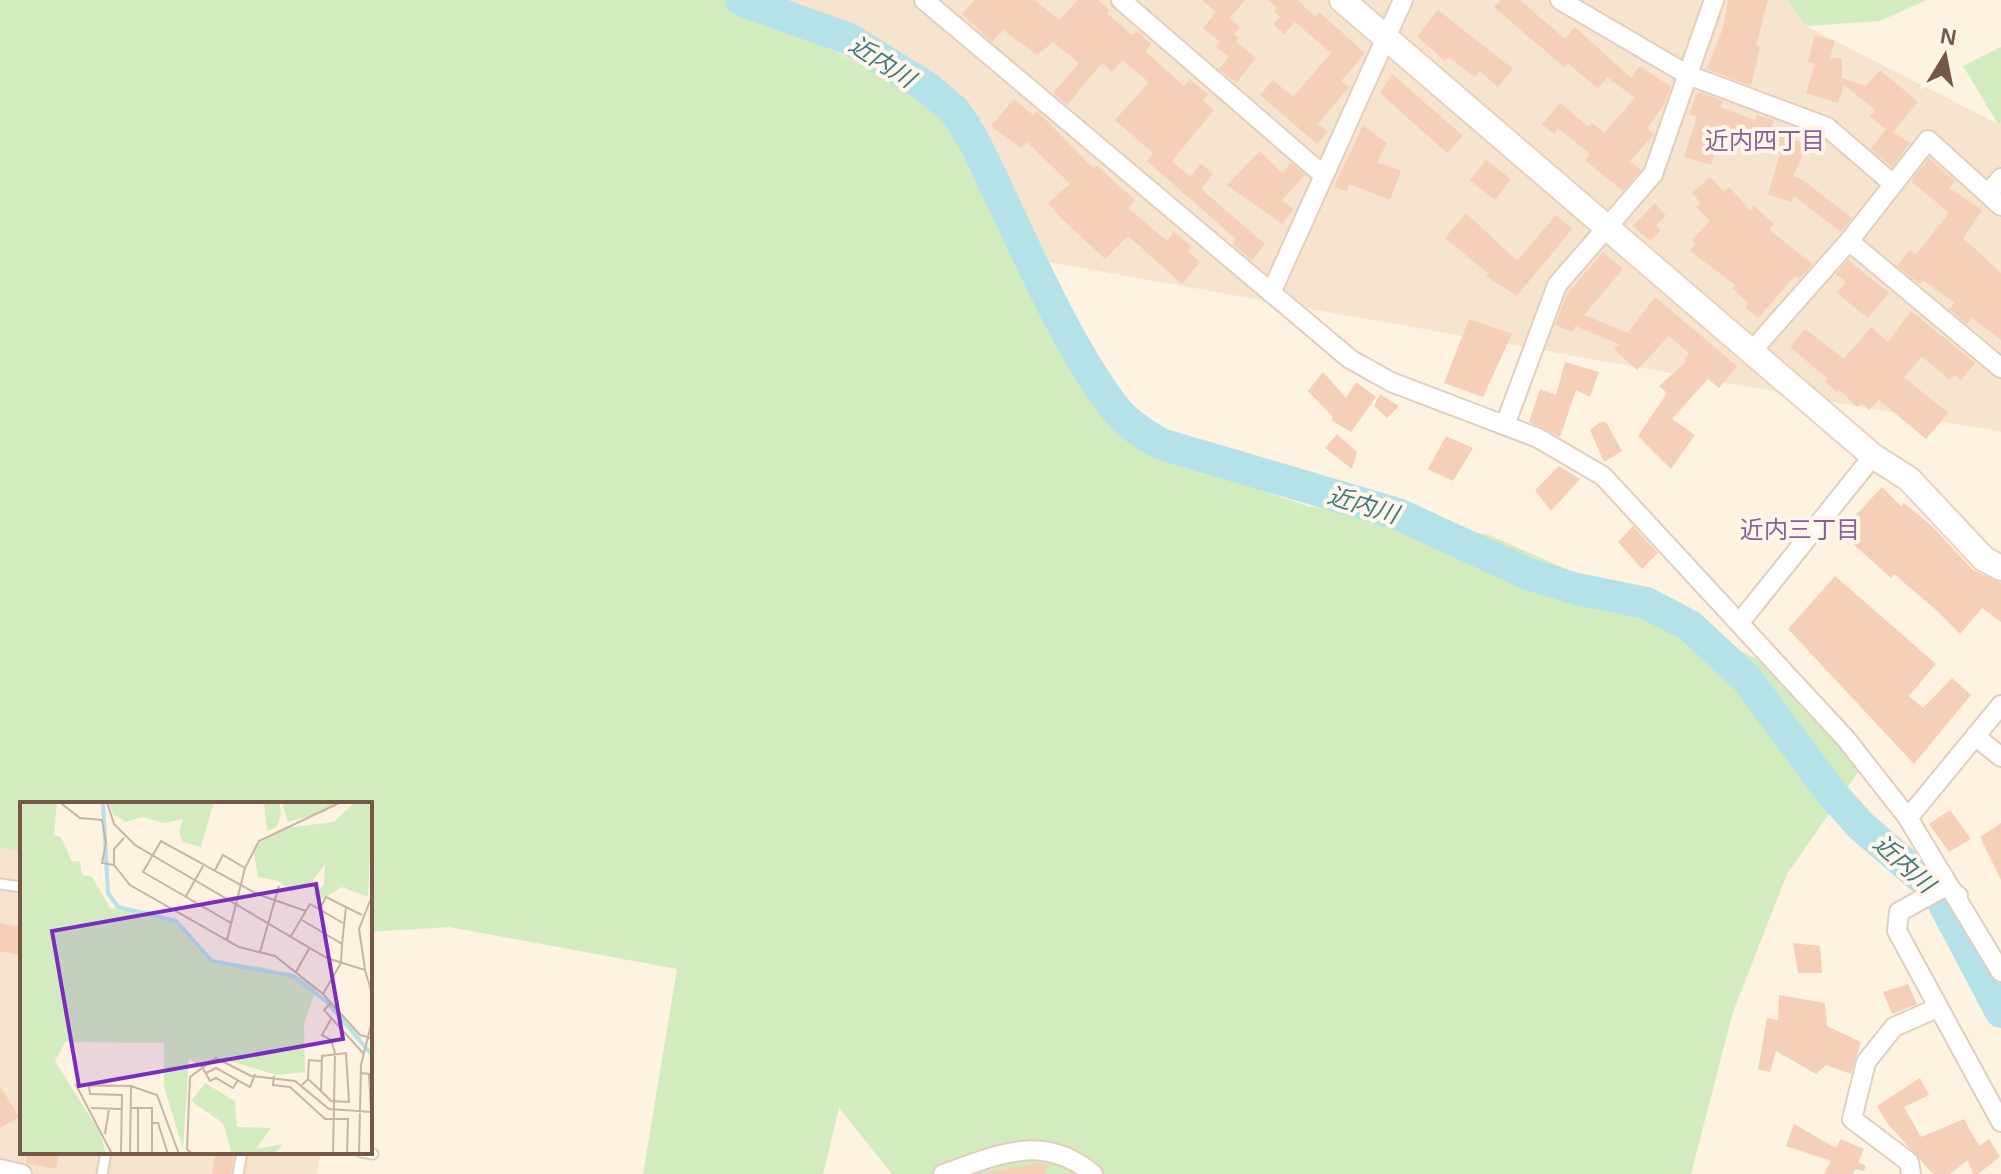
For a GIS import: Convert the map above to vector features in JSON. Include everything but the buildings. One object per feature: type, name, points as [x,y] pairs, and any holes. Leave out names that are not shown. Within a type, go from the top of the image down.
[{"type":"street","points":[[924,0],[1350,359],[1391,382],[1538,438],[1603,476],[1846,739],[1908,818],[2001,972]]},
{"type":"street","points":[[1121,0],[1322,174]]},
{"type":"street","points":[[1342,0],[1873,456],[1909,479],[1984,559],[2001,568]]},
{"type":"street","points":[[1271,293],[1403,0]]},
{"type":"street","points":[[1560,0],[1688,75],[1827,127],[1892,183]]},
{"type":"street","points":[[1505,425],[1557,285],[1653,174],[1714,0]]},
{"type":"street","points":[[1751,352],[1849,241],[1928,140],[1994,200],[2001,178]]},
{"type":"street","points":[[1849,241],[2001,368]]},
{"type":"street","points":[[1740,622],[1873,456]]},
{"type":"street","points":[[1908,818],[2001,705]]},
{"type":"street","points":[[1975,736],[2001,757]]},
{"type":"street","points":[[1952,891],[1899,912],[1897,931],[2001,1122]]},
{"type":"street","points":[[1911,1174],[1909,1162],[1852,1119],[1866,1062],[1894,1027],[1937,1008]]},
{"type":"street","points":[[943,1174],[1008,1152],[1042,1149],[1074,1159],[1093,1174]]},
{"type":"street","points":[[0,1169],[22,1174]]},
{"type":"lane","points":[[0,884],[20,887]]},
{"type":"lane","points":[[102,1174],[106,1154]]},
{"type":"lane","points":[[238,1174],[242,1154]]},
{"type":"shaded area","points":[[757,0],[1787,0],[1806,26],[1998,124],[2001,122],[2001,432],[1014,256],[978,181],[878,74],[798,33]]},
{"type":"shaded area","points":[[0,847],[20,852],[20,1154],[321,1154],[317,1174],[0,1174]]},
{"type":"green space","points":[[0,0],[757,0],[798,33],[878,74],[947,121],[1053,338],[1157,455],[1307,506],[1489,535],[1650,606],[1785,673],[1861,768],[1787,874],[1733,1012],[1691,1174],[892,1174],[839,1108],[823,1174],[643,1174],[677,969],[449,927],[372,932],[372,802],[20,802],[20,852],[0,847]]},
{"type":"green space","points":[[1787,0],[1926,0],[1880,21],[1806,26]]},
{"type":"green space","points":[[2001,47],[2001,122],[1998,124],[1963,66]]},
{"type":"waterway","name":"近内川","points":[[741,0],[849,39],[925,86],[955,111],[973,139],[1074,345],[1113,406],[1141,432],[1161,444],[1398,514],[1528,574],[1577,589],[1646,603],[1690,626],[1747,679],[1828,789],[1861,826],[1937,891],[2001,1012]]},
{"type":"district","name":"近内四丁目","points":[[1765,141]]},
{"type":"district","name":"近内三丁目","points":[[1800,530]]}]
